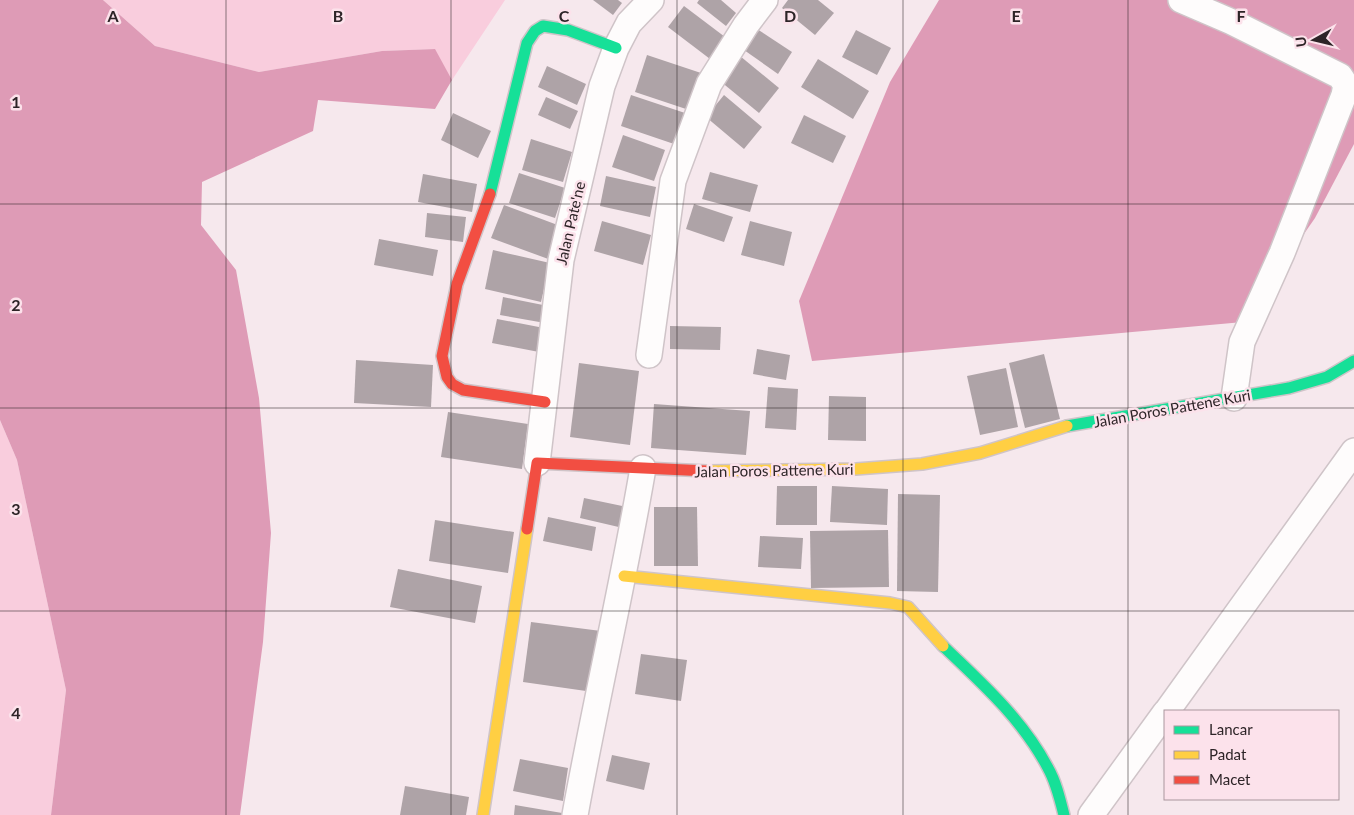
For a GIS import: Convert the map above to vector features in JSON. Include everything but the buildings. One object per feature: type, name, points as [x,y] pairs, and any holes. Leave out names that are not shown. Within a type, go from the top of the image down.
[{"type":"street","name":"Jalan Pate'ne","points":[[537,462],[561,260],[602,86],[616,48],[629,23],[651,0]]},
{"type":"street","points":[[649,355],[673,181],[709,84],[746,25],[765,0]]},
{"type":"street","points":[[1181,0],[1232,22],[1340,76],[1346,85],[1344,95],[1282,253],[1242,342],[1234,398]]},
{"type":"street","points":[[545,402],[463,390],[452,384],[447,377],[442,356],[457,284],[487,206],[527,43],[533,32],[543,26],[554,26],[616,48]]},
{"type":"street","name":"Jalan Poros Pattene Kuri","points":[[537,462],[705,472],[856,470],[922,464],[980,453],[1062,427],[1298,386],[1326,377],[1354,361]]},
{"type":"street","points":[[1167,710],[1354,451]]},
{"type":"street","points":[[483,815],[537,462]]},
{"type":"street","points":[[576,815],[587,749],[624,576],[643,468]]},
{"type":"street","points":[[624,576],[890,603],[908,607],[920,618],[938,641],[1003,704],[1048,767],[1056,785],[1064,815]]},
{"type":"street","points":[[1091,815],[1164,715]]},
{"type":"shaded area","points":[[0,0],[103,0],[155,46],[259,72],[382,51],[435,49],[452,80],[435,109],[318,100],[313,131],[202,182],[201,225],[236,270],[259,398],[271,533],[263,642],[240,815],[51,815],[66,690],[17,460],[0,420]]},
{"type":"shaded area","points":[[103,0],[505,0],[452,80],[434,49],[382,51],[259,72],[155,46]]},
{"type":"shaded area","points":[[939,0],[1354,0],[1354,144],[1315,218],[1243,322],[812,361],[799,301],[890,82]]},
{"type":"shaded area","points":[[0,420],[17,460],[66,690],[51,815],[0,815]]},
{"type":"traffic: fast","points":[[490,194],[527,43],[535,31],[543,26],[568,30],[616,48]]},
{"type":"traffic: fast","points":[[1067,426],[1289,388],[1327,377],[1354,361]]},
{"type":"traffic: fast","points":[[943,646],[1001,703],[1027,734],[1051,773],[1064,815]]},
{"type":"traffic: slow","points":[[707,471],[856,469],[922,464],[980,453],[1067,426]]},
{"type":"traffic: slow","points":[[483,815],[527,529]]},
{"type":"traffic: slow","points":[[624,576],[890,603],[908,607],[943,646]]},
{"type":"traffic: jam","points":[[490,194],[457,284],[442,356],[447,377],[452,384],[463,390],[545,402]]},
{"type":"traffic: jam","points":[[527,529],[537,463],[707,471]]}]
